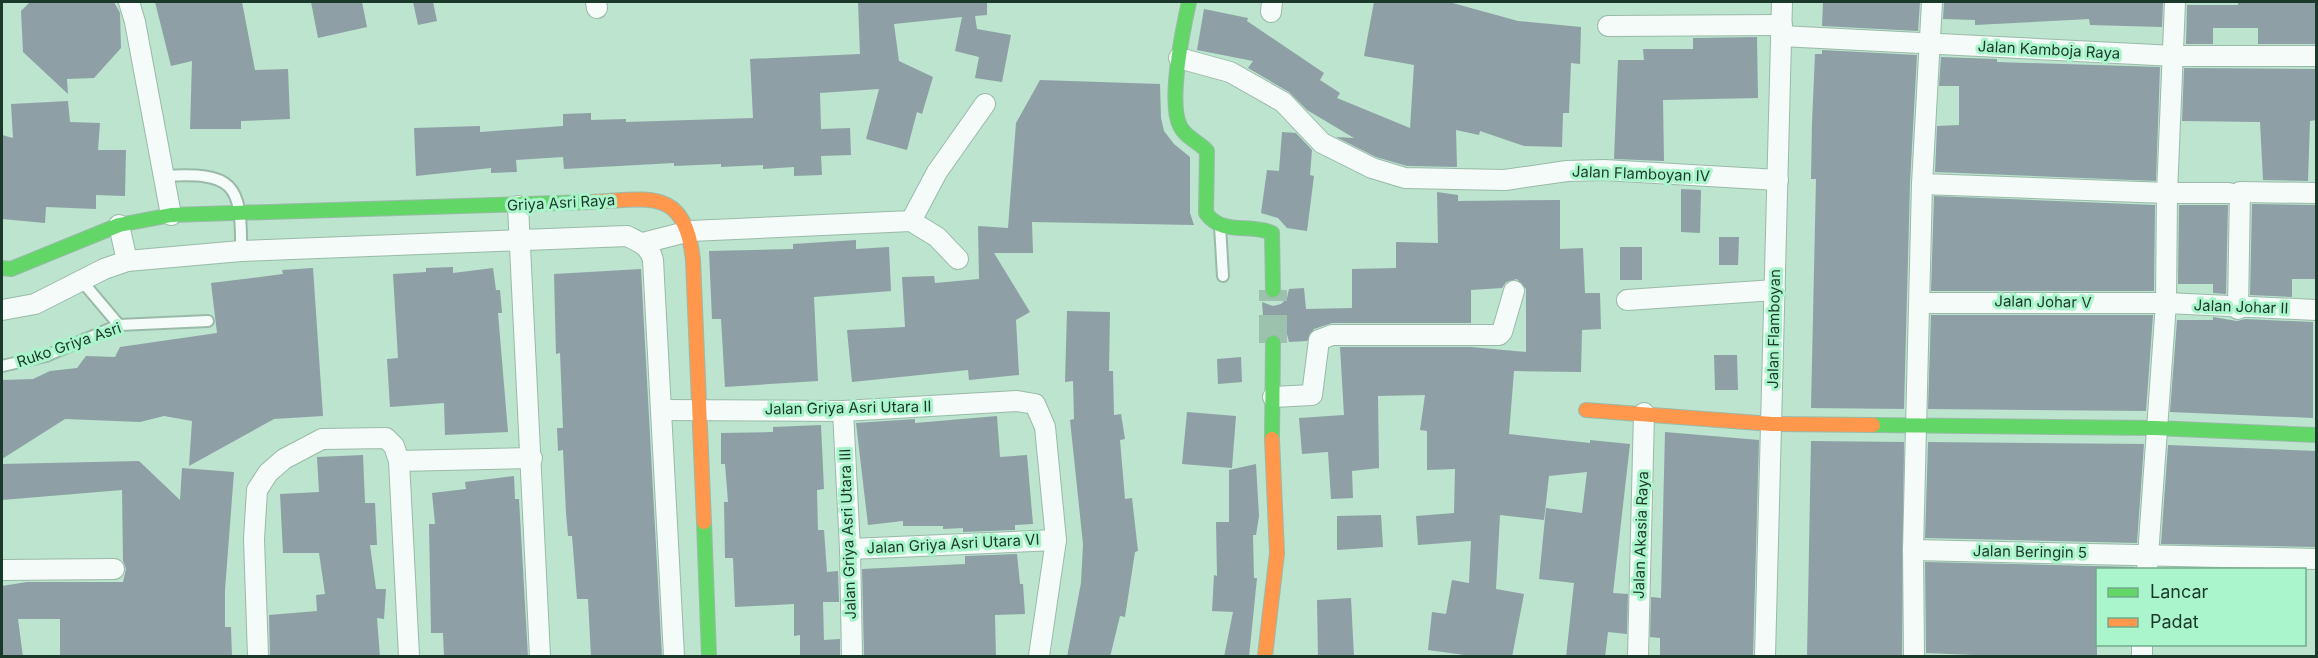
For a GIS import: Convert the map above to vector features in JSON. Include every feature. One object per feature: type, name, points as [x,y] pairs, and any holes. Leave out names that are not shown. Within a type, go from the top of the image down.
[{"type":"street","points":[[129,2],[135,22],[171,215]]},
{"type":"street","points":[[1189,2],[1179,58],[1177,114],[1179,126],[1208,151],[1206,213],[1209,220],[1221,226],[1265,230],[1272,233],[1274,290]]},
{"type":"street","name":"Jalan Flamboyan","points":[[1765,657],[1782,2]]},
{"type":"street","points":[[1914,657],[1913,550],[1922,184],[1932,2]]},
{"type":"street","points":[[2147,562],[2155,428],[2166,303],[2167,193],[2175,56],[2175,2]]},
{"type":"street","name":"Jalan Kamboja Raya","points":[[1608,26],[1782,30],[1931,44],[2175,56],[2316,57]]},
{"type":"street","name":"Jalan Flamboyan IV","points":[[1179,58],[1230,72],[1283,102],[1322,143],[1372,168],[1405,178],[1505,180],[1567,171],[1604,170],[1778,180]]},
{"type":"street","points":[[911,221],[937,172],[985,104]]},
{"type":"street","points":[[1922,184],[2167,193],[2229,193]]},
{"type":"street","points":[[2238,309],[2240,192],[2316,193]]},
{"type":"street","name":"Griya Asri Raya","points":[[2,268],[11,269],[119,225],[171,215],[518,206],[651,199],[666,202],[677,210],[690,231]]},
{"type":"street","points":[[518,206],[540,657]]},
{"type":"street","points":[[643,243],[690,231],[911,221],[937,237],[958,259]]},
{"type":"street","points":[[119,225],[127,261]]},
{"type":"street","points":[[690,231],[708,657]]},
{"type":"street","points":[[2,310],[35,304],[81,280],[127,261],[241,252],[627,236],[643,243],[651,252],[653,260],[674,657]]},
{"type":"street","points":[[1628,300],[1775,290]]},
{"type":"street","points":[[1273,397],[1312,395],[1319,340],[1332,335],[1499,335],[1502,332],[1514,291]]},
{"type":"street","name":"Jalan Johar V","points":[[1920,303],[2166,303]]},
{"type":"street","name":"Jalan Johar II","points":[[2166,303],[2238,309],[2316,310]]},
{"type":"street","points":[[1265,657],[1277,553],[1273,344]]},
{"type":"street","name":"Jalan Griya Asri Utara II","points":[[661,410],[843,411],[1017,401],[1035,404],[1042,414],[1045,427],[1056,540]]},
{"type":"street","points":[[1586,410],[1772,424],[1917,428],[2155,428],[2316,435]]},
{"type":"street","name":"Jalan Griya Asri Utara III","points":[[843,411],[850,549],[852,657]]},
{"type":"street","name":"Jalan Akasia Raya","points":[[1638,657],[1644,413]]},
{"type":"street","points":[[258,657],[254,539],[257,490],[268,472],[305,447],[322,439],[337,437],[386,438],[394,446],[399,461],[409,657]]},
{"type":"street","points":[[399,461],[532,458]]},
{"type":"street","points":[[1039,657],[1056,540]]},
{"type":"street","name":"Jalan Griya Asri Utara VI","points":[[850,549],[1056,540]]},
{"type":"street","name":"Jalan Beringin 5","points":[[1913,550],[2147,562],[2316,559]]},
{"type":"street","points":[[2,570],[114,569]]},
{"type":"lane","points":[[164,176],[197,174],[213,177],[228,185],[241,214],[241,252]]},
{"type":"lane","points":[[1221,226],[1223,276]]},
{"type":"lane","points":[[81,280],[119,325]]},
{"type":"lane","name":"Ruko Griya Asri","points":[[2,366],[46,356],[119,325],[208,321]]},
{"type":"building","points":[[30,2],[114,2],[120,13],[121,48],[94,78],[67,79],[68,94],[23,52],[21,11]]},
{"type":"building","points":[[155,2],[242,2],[255,70],[288,69],[290,119],[241,121],[241,129],[190,129],[192,61],[171,66]]},
{"type":"building","points":[[311,2],[362,2],[367,27],[318,38]]},
{"type":"building","points":[[413,2],[433,2],[437,21],[418,25]]},
{"type":"building","points":[[858,2],[987,2],[987,15],[975,16],[977,29],[1011,35],[1002,82],[975,78],[979,57],[955,51],[962,17],[894,24],[899,61],[933,77],[922,114],[917,112],[907,150],[866,139],[879,89],[820,93],[821,129],[850,128],[851,155],[821,156],[822,175],[794,176],[794,167],[763,169],[763,165],[721,167],[721,164],[674,166],[674,163],[564,169],[563,157],[516,160],[517,172],[491,173],[491,168],[416,176],[414,128],[480,126],[480,132],[563,126],[563,114],[591,113],[591,120],[626,119],[626,122],[753,118],[750,59],[860,54]]},
{"type":"building","points":[[1374,2],[1449,2],[1518,21],[1581,27],[1580,64],[1571,63],[1569,113],[1563,113],[1562,147],[1524,146],[1480,131],[1479,135],[1456,130],[1457,167],[1407,166],[1376,157],[1336,137],[1354,138],[1307,110],[1289,92],[1248,68],[1253,61],[1197,50],[1204,9],[1248,18],[1247,21],[1324,73],[1320,80],[1340,93],[1337,98],[1410,128],[1414,65],[1364,56]]},
{"type":"building","points":[[1823,2],[1920,2],[1918,31],[1822,26]]},
{"type":"building","points":[[1944,2],[2163,2],[2162,27],[2090,25],[2089,19],[1975,25],[1975,20],[1943,19]]},
{"type":"building","points":[[2238,2],[2316,2],[2315,44],[2258,44],[2258,28],[2213,28],[2213,44],[2186,44],[2187,5],[2238,5]]},
{"type":"building","points":[[1757,37],[1758,98],[1663,100],[1664,161],[1614,159],[1618,60],[1644,60],[1643,49],[1693,49],[1693,38]]},
{"type":"building","points":[[1822,50],[1917,55],[1910,183],[1904,409],[1811,408],[1816,179],[1811,179],[1812,123],[1815,54],[1822,54]]},
{"type":"building","points":[[1941,57],[1997,59],[1997,62],[2160,67],[2156,181],[1935,172],[1937,126],[1959,125],[1959,86],[1939,86]]},
{"type":"building","points":[[2184,68],[2316,69],[2316,120],[2310,121],[2308,181],[2263,180],[2260,122],[2182,121]]},
{"type":"building","points":[[1040,80],[1160,84],[1161,118],[1164,131],[1174,144],[1190,157],[1190,213],[1194,225],[1032,222],[1033,253],[994,253],[1030,312],[1016,320],[1019,375],[969,380],[968,370],[852,382],[847,330],[905,327],[902,277],[934,276],[935,283],[979,279],[978,226],[1008,228],[1016,123]]},
{"type":"building","points":[[68,101],[70,122],[100,123],[98,150],[126,150],[125,196],[96,195],[96,209],[46,207],[45,223],[2,219],[2,135],[13,138],[11,104]]},
{"type":"building","points":[[1282,132],[1296,133],[1312,150],[1310,175],[1314,176],[1307,231],[1287,228],[1278,218],[1261,213],[1267,170],[1279,171]]},
{"type":"building","points":[[1681,189],[1701,190],[1700,233],[1681,232]]},
{"type":"building","points":[[1437,192],[1458,195],[1458,201],[1560,200],[1560,249],[1583,248],[1585,293],[1600,293],[1601,329],[1582,330],[1581,372],[1514,371],[1509,434],[1590,443],[1590,440],[1630,444],[1613,593],[1628,594],[1627,634],[1608,632],[1605,657],[1566,657],[1574,583],[1539,579],[1546,508],[1582,513],[1587,472],[1549,476],[1544,520],[1500,515],[1496,589],[1524,594],[1512,657],[1479,657],[1428,650],[1432,612],[1446,614],[1452,580],[1469,583],[1471,541],[1418,545],[1416,516],[1454,513],[1455,469],[1427,470],[1427,431],[1420,430],[1425,395],[1378,396],[1379,468],[1352,471],[1353,498],[1331,499],[1328,452],[1302,454],[1299,418],[1344,415],[1340,347],[1471,347],[1526,352],[1526,289],[1517,279],[1506,282],[1502,288],[1471,290],[1471,323],[1332,323],[1314,329],[1307,341],[1289,342],[1287,334],[1281,329],[1273,327],[1264,329],[1262,302],[1273,306],[1281,304],[1287,298],[1289,289],[1304,288],[1306,309],[1352,308],[1352,269],[1396,268],[1396,242],[1438,243]]},
{"type":"building","points":[[1934,196],[2155,205],[2154,291],[1931,291]]},
{"type":"building","points":[[2252,204],[2315,205],[2315,279],[2292,279],[2292,297],[2250,295]]},
{"type":"building","points":[[2179,205],[2228,205],[2226,294],[2213,293],[2213,284],[2178,284]]},
{"type":"building","points":[[1719,237],[1739,237],[1738,265],[1719,265]]},
{"type":"building","points":[[856,240],[856,249],[889,247],[891,291],[814,297],[818,381],[725,387],[721,319],[712,319],[709,251],[793,249],[793,244]]},
{"type":"building","points":[[1620,247],[1642,247],[1642,280],[1620,280]]},
{"type":"building","points":[[453,267],[453,273],[493,268],[496,290],[500,290],[502,313],[498,313],[508,432],[445,435],[444,403],[390,407],[387,359],[398,358],[393,274],[426,272],[426,268]]},
{"type":"building","points":[[313,268],[323,416],[274,419],[189,466],[192,421],[164,416],[140,422],[65,419],[2,459],[2,380],[33,379],[50,371],[77,368],[86,356],[115,357],[120,347],[217,333],[211,283],[283,274],[282,270]]},
{"type":"building","points":[[641,269],[662,657],[591,657],[588,599],[577,599],[572,536],[568,536],[563,450],[558,451],[557,428],[563,428],[560,353],[556,354],[554,274]]},
{"type":"building","points":[[1067,311],[1110,312],[1109,371],[1113,371],[1114,415],[1121,414],[1125,439],[1120,440],[1125,499],[1132,498],[1138,551],[1135,552],[1125,617],[1120,616],[1110,657],[1067,657],[1081,583],[1083,544],[1070,420],[1074,419],[1073,381],[1065,382]]},
{"type":"building","points":[[1931,315],[2153,315],[2146,411],[1928,409]]},
{"type":"building","points":[[2213,317],[2237,321],[2245,319],[2313,322],[2313,418],[2170,412],[2177,320],[2213,320]]},
{"type":"building","points":[[1714,355],[1737,355],[1738,390],[1715,390]]},
{"type":"building","points":[[1241,357],[1242,382],[1218,384],[1217,359]]},
{"type":"building","points":[[1187,412],[1236,416],[1232,468],[1182,464]]},
{"type":"building","points":[[997,416],[1000,457],[1027,455],[1033,524],[1015,525],[1015,530],[963,532],[963,528],[943,529],[943,526],[903,526],[903,521],[868,525],[856,423],[915,419],[915,423]]},
{"type":"building","points":[[821,425],[824,489],[817,490],[818,530],[824,530],[827,572],[838,571],[839,602],[823,602],[824,640],[840,639],[840,657],[800,657],[800,635],[794,636],[794,604],[735,607],[733,558],[725,558],[724,502],[728,502],[725,464],[721,464],[721,433],[773,432],[773,427]]},
{"type":"building","points":[[1665,432],[1759,440],[1753,657],[1660,657],[1660,638],[1650,637],[1651,597],[1661,598]]},
{"type":"building","points":[[1811,441],[1904,442],[1902,657],[1807,657]]},
{"type":"building","points":[[1928,442],[2144,444],[2137,543],[1925,538]]},
{"type":"building","points":[[2168,445],[2316,451],[2316,547],[2161,544]]},
{"type":"building","points":[[363,455],[365,503],[375,503],[377,545],[370,545],[376,589],[386,589],[384,619],[377,618],[380,657],[270,657],[269,615],[317,611],[316,595],[325,594],[319,553],[283,553],[280,494],[319,492],[317,457]]},
{"type":"building","points":[[139,461],[180,500],[182,468],[234,472],[225,590],[225,627],[231,627],[232,657],[60,657],[60,619],[18,619],[23,657],[2,657],[2,586],[27,582],[123,582],[126,569],[123,561],[122,490],[2,500],[2,464]]},
{"type":"building","points":[[1256,464],[1259,516],[1256,535],[1253,535],[1254,578],[1257,578],[1249,657],[1224,657],[1233,612],[1212,611],[1214,575],[1217,576],[1216,522],[1229,522],[1229,470]]},
{"type":"building","points":[[514,476],[515,499],[519,499],[528,657],[444,657],[443,633],[431,633],[429,524],[435,524],[432,493],[466,489],[465,482]]},
{"type":"building","points":[[1381,515],[1383,547],[1337,550],[1337,516]]},
{"type":"building","points":[[1017,554],[1020,584],[1023,584],[1025,614],[995,615],[996,657],[864,657],[862,569],[965,564],[965,556]]},
{"type":"building","points":[[1925,562],[2135,567],[2096,568],[2097,657],[1926,653]]},
{"type":"building","points":[[1351,598],[1354,657],[1318,657],[1317,600]]},
{"type":"tunnel","points":[[1273,290],[1273,343]]},
{"type":"traffic: fast","points":[[1189,2],[1176,83],[1177,115],[1180,126],[1207,151],[1206,213],[1213,220],[1228,227],[1264,230],[1272,233],[1273,290]]},
{"type":"traffic: fast","points":[[2,268],[11,269],[119,225],[171,215],[591,202]]},
{"type":"traffic: fast","points":[[1272,439],[1273,343]]},
{"type":"traffic: fast","points":[[1873,425],[2155,428],[2316,435]]},
{"type":"traffic: fast","points":[[704,522],[709,656]]},
{"type":"traffic: slow","points":[[591,202],[631,200],[661,202],[673,209],[682,220],[689,236],[693,260],[704,522]]},
{"type":"traffic: slow","points":[[1586,410],[1772,424],[1873,425]]},
{"type":"traffic: slow","points":[[1265,656],[1277,553],[1272,439]]}]
